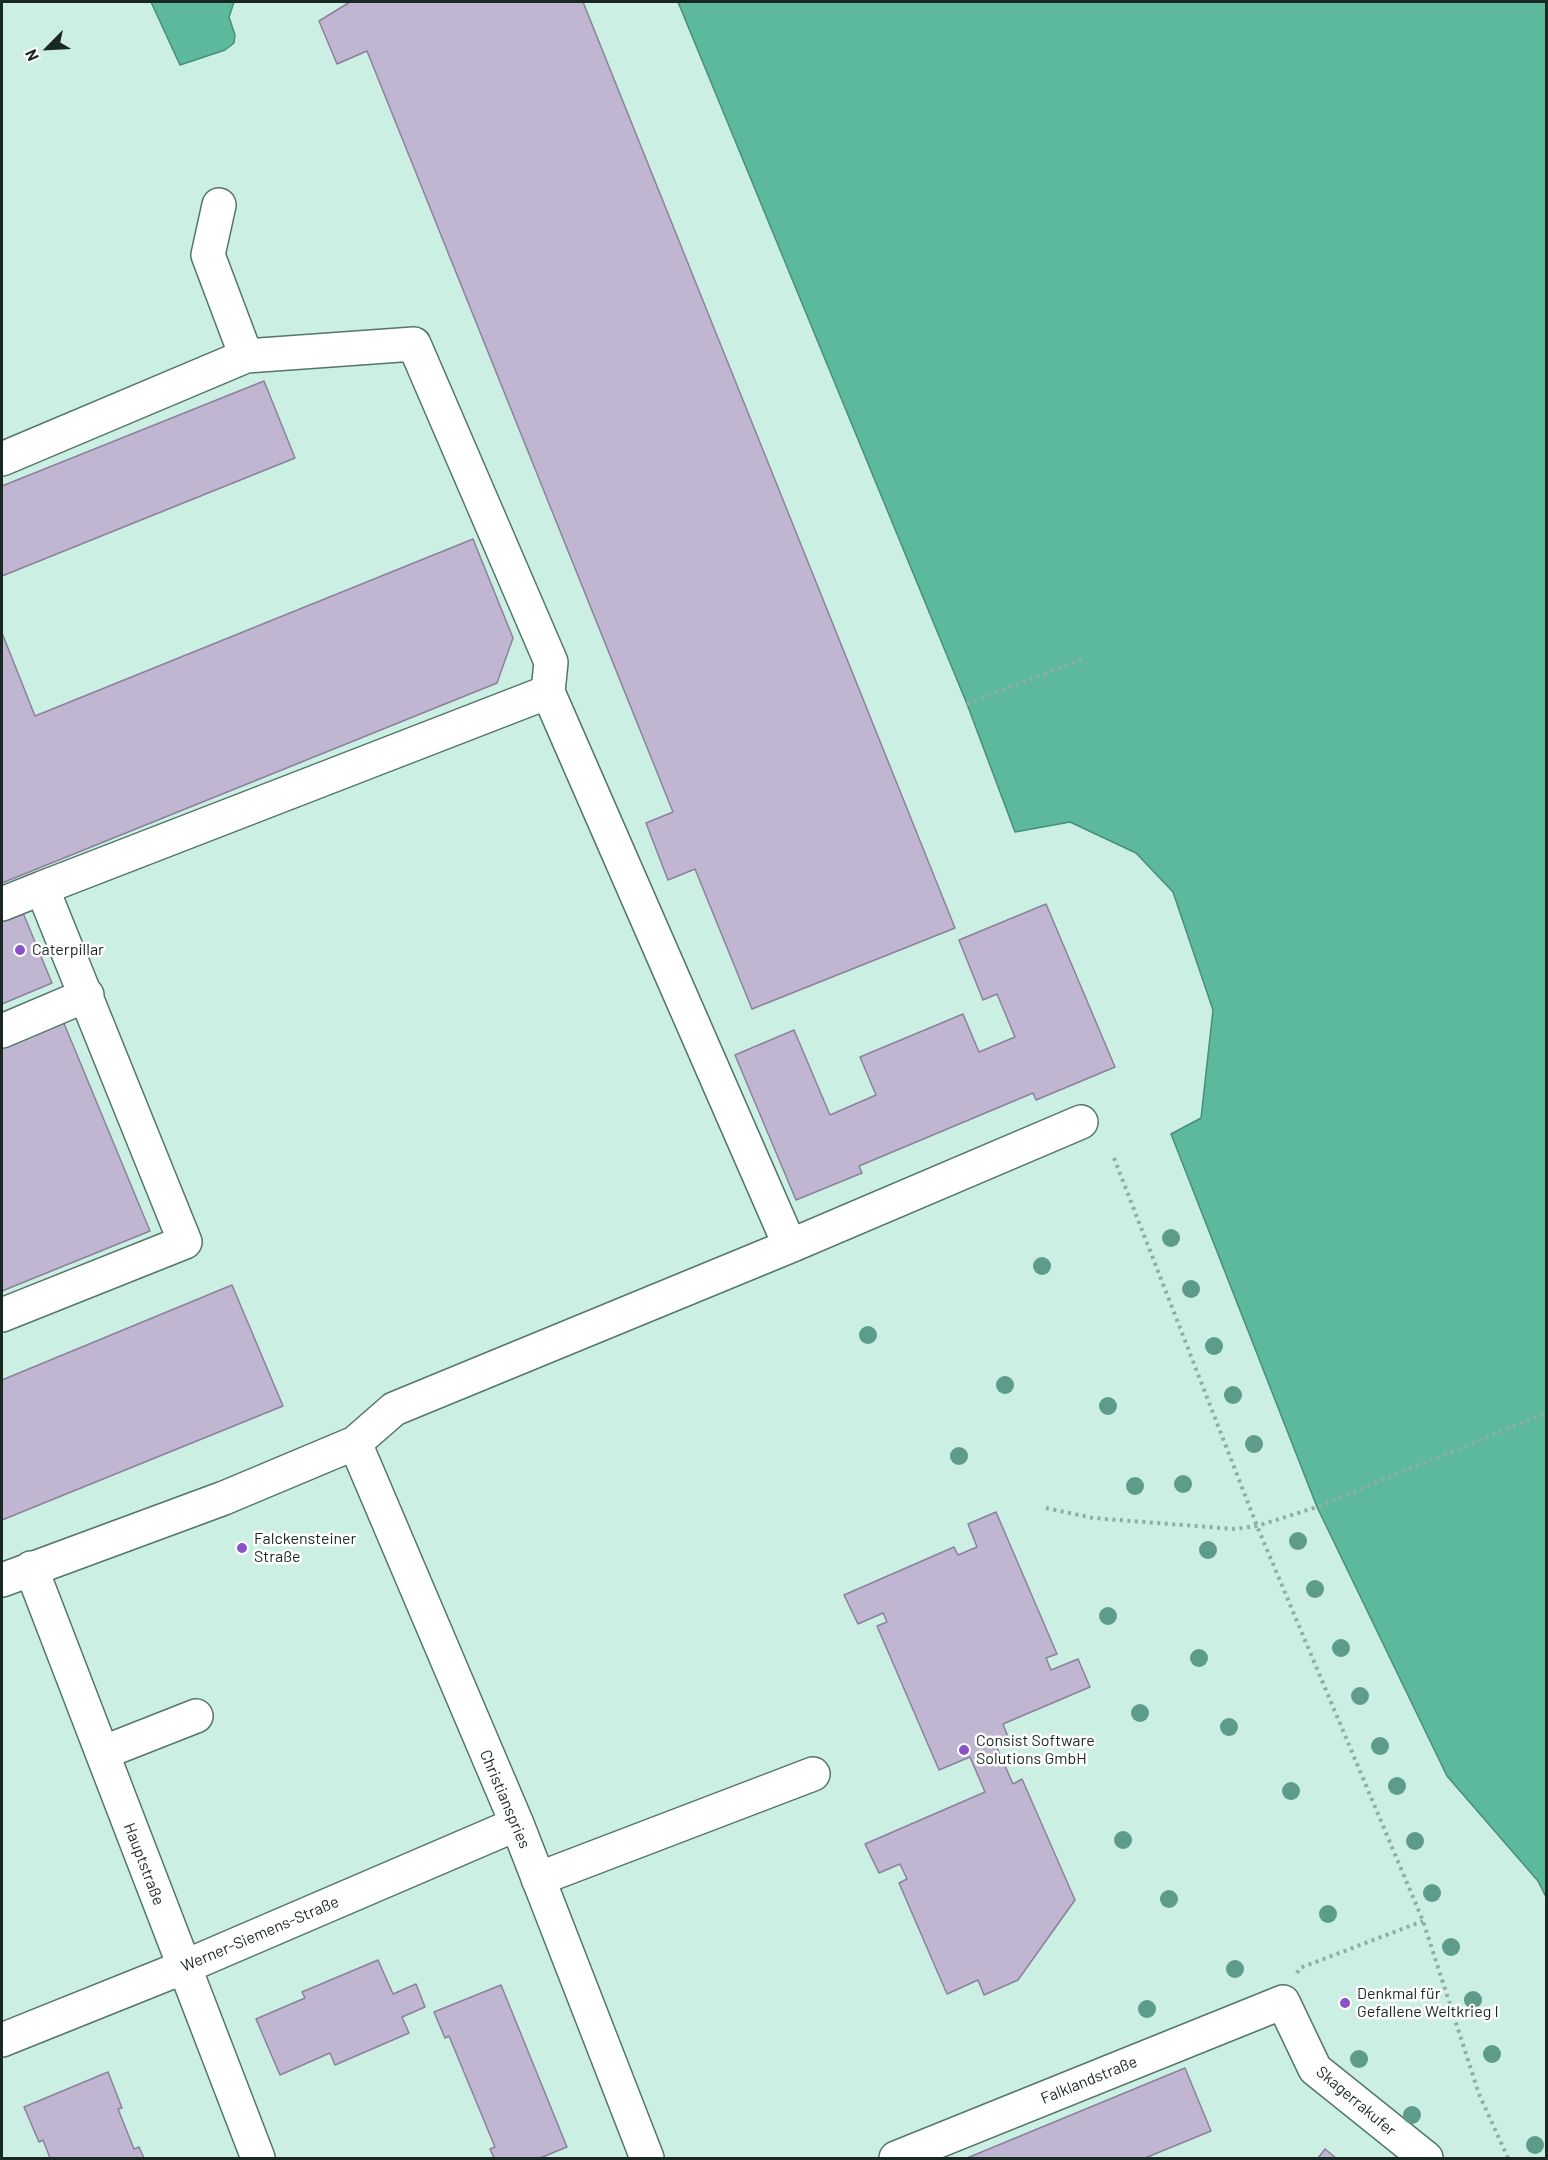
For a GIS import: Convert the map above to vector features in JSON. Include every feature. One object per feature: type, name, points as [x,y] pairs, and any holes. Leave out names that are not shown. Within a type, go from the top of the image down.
[{"type":"street","points":[[219,205],[208,255],[246,356]]},
{"type":"street","points":[[2,459],[246,356],[414,344],[551,662],[548,693],[790,1246]]},
{"type":"street","points":[[2,904],[548,693]]},
{"type":"street","points":[[2,1315],[185,1242],[42,888]]},
{"type":"street","points":[[2,1031],[87,995]]},
{"type":"street","points":[[16,1574],[224,1498],[355,1443],[394,1409],[790,1246],[1081,1122]]},
{"type":"street","name":"Christianspries","points":[[355,1443],[517,1824],[647,2158]]},
{"type":"street","name":"Hauptstraße","points":[[16,1574],[102,1754],[258,2158]]},
{"type":"street","points":[[102,1754],[196,1716]]},
{"type":"street","points":[[538,1879],[813,1774]]},
{"type":"street","name":"Werner-Siemens-Straße","points":[[2,2040],[184,1967],[517,1824]]},
{"type":"street","name":"Falklandstraße","points":[[896,2158],[1283,2002]]},
{"type":"street","name":"Skagerrakufer","points":[[1283,2002],[1315,2069],[1426,2158]]},
{"type":"path","points":[[967,704],[1083,659]]},
{"type":"path","points":[[1114,1158],[1257,1526],[1423,1921],[1479,2094],[1508,2158]]},
{"type":"path","points":[[1046,1509],[1093,1518],[1234,1529],[1257,1526],[1317,1507],[1546,1413]]},
{"type":"path","points":[[1283,2002],[1300,1968],[1423,1921]]},
{"type":"shaded area","points":[[151,2],[234,2],[229,17],[235,35],[234,43],[225,50],[180,65]]},
{"type":"shaded area","points":[[678,2],[1546,2],[1546,1897],[1538,1881],[1447,1776],[1317,1507],[1171,1134],[1201,1118],[1213,1010],[1173,892],[1136,853],[1070,822],[1015,832],[967,704]]},
{"type":"building","points":[[350,2],[583,2],[955,928],[752,1009],[695,869],[668,880],[646,823],[673,812],[367,51],[337,64],[319,21]]},
{"type":"building","points":[[264,381],[295,458],[2,576],[2,486]]},
{"type":"building","points":[[473,539],[513,638],[497,683],[2,883],[2,633],[35,716]]},
{"type":"building","points":[[1046,904],[1115,1067],[1036,1100],[1033,1093],[859,1166],[862,1173],[796,1200],[735,1055],[794,1030],[830,1115],[876,1095],[860,1057],[963,1014],[979,1052],[1015,1037],[997,994],[983,1000],[959,940]]},
{"type":"building","name":"Caterpillar","points":[[21,908],[52,983],[2,1004],[2,916]]},
{"type":"building","points":[[63,1021],[150,1231],[2,1291],[2,1046]]},
{"type":"building","points":[[232,1285],[283,1406],[2,1520],[2,1380]]},
{"type":"building","name":"Consist Software Solutions GmbH","points":[[996,1512],[1057,1654],[1046,1658],[1051,1670],[1078,1659],[1090,1687],[1003,1724],[1008,1737],[995,1743],[1013,1784],[1022,1779],[1075,1900],[1018,1980],[984,1995],[978,1980],[947,1994],[899,1883],[907,1879],[900,1864],[879,1873],[865,1844],[985,1792],[970,1757],[939,1770],[877,1626],[887,1622],[883,1613],[858,1624],[844,1595],[954,1547],[958,1555],[977,1547],[968,1524]]},
{"type":"building","points":[[378,1960],[393,1994],[416,1984],[425,2007],[402,2017],[409,2033],[335,2065],[330,2053],[280,2075],[256,2019],[305,1998],[302,1992]]},
{"type":"building","points":[[501,1985],[567,2147],[540,2158],[494,2158],[490,2149],[495,2147],[449,2036],[445,2038],[434,2012]]},
{"type":"building","points":[[1185,2068],[1211,2131],[1145,2158],[967,2158]]},
{"type":"building","points":[[108,2072],[122,2108],[118,2109],[134,2149],[139,2147],[144,2158],[50,2158],[43,2140],[39,2142],[24,2107]]},
{"type":"building","points":[[1325,2149],[1336,2158],[1318,2158]]},
{"type":"place","name":"Caterpillar","points":[[20,950]]},
{"type":"place","name":"Falckensteiner Straße","points":[[242,1548]]},
{"type":"place","name":"Consist Software Solutions GmbH","points":[[964,1750]]},
{"type":"place","name":"Denkmal für Gefallene Weltkrieg I","points":[[1345,2003]]}]
